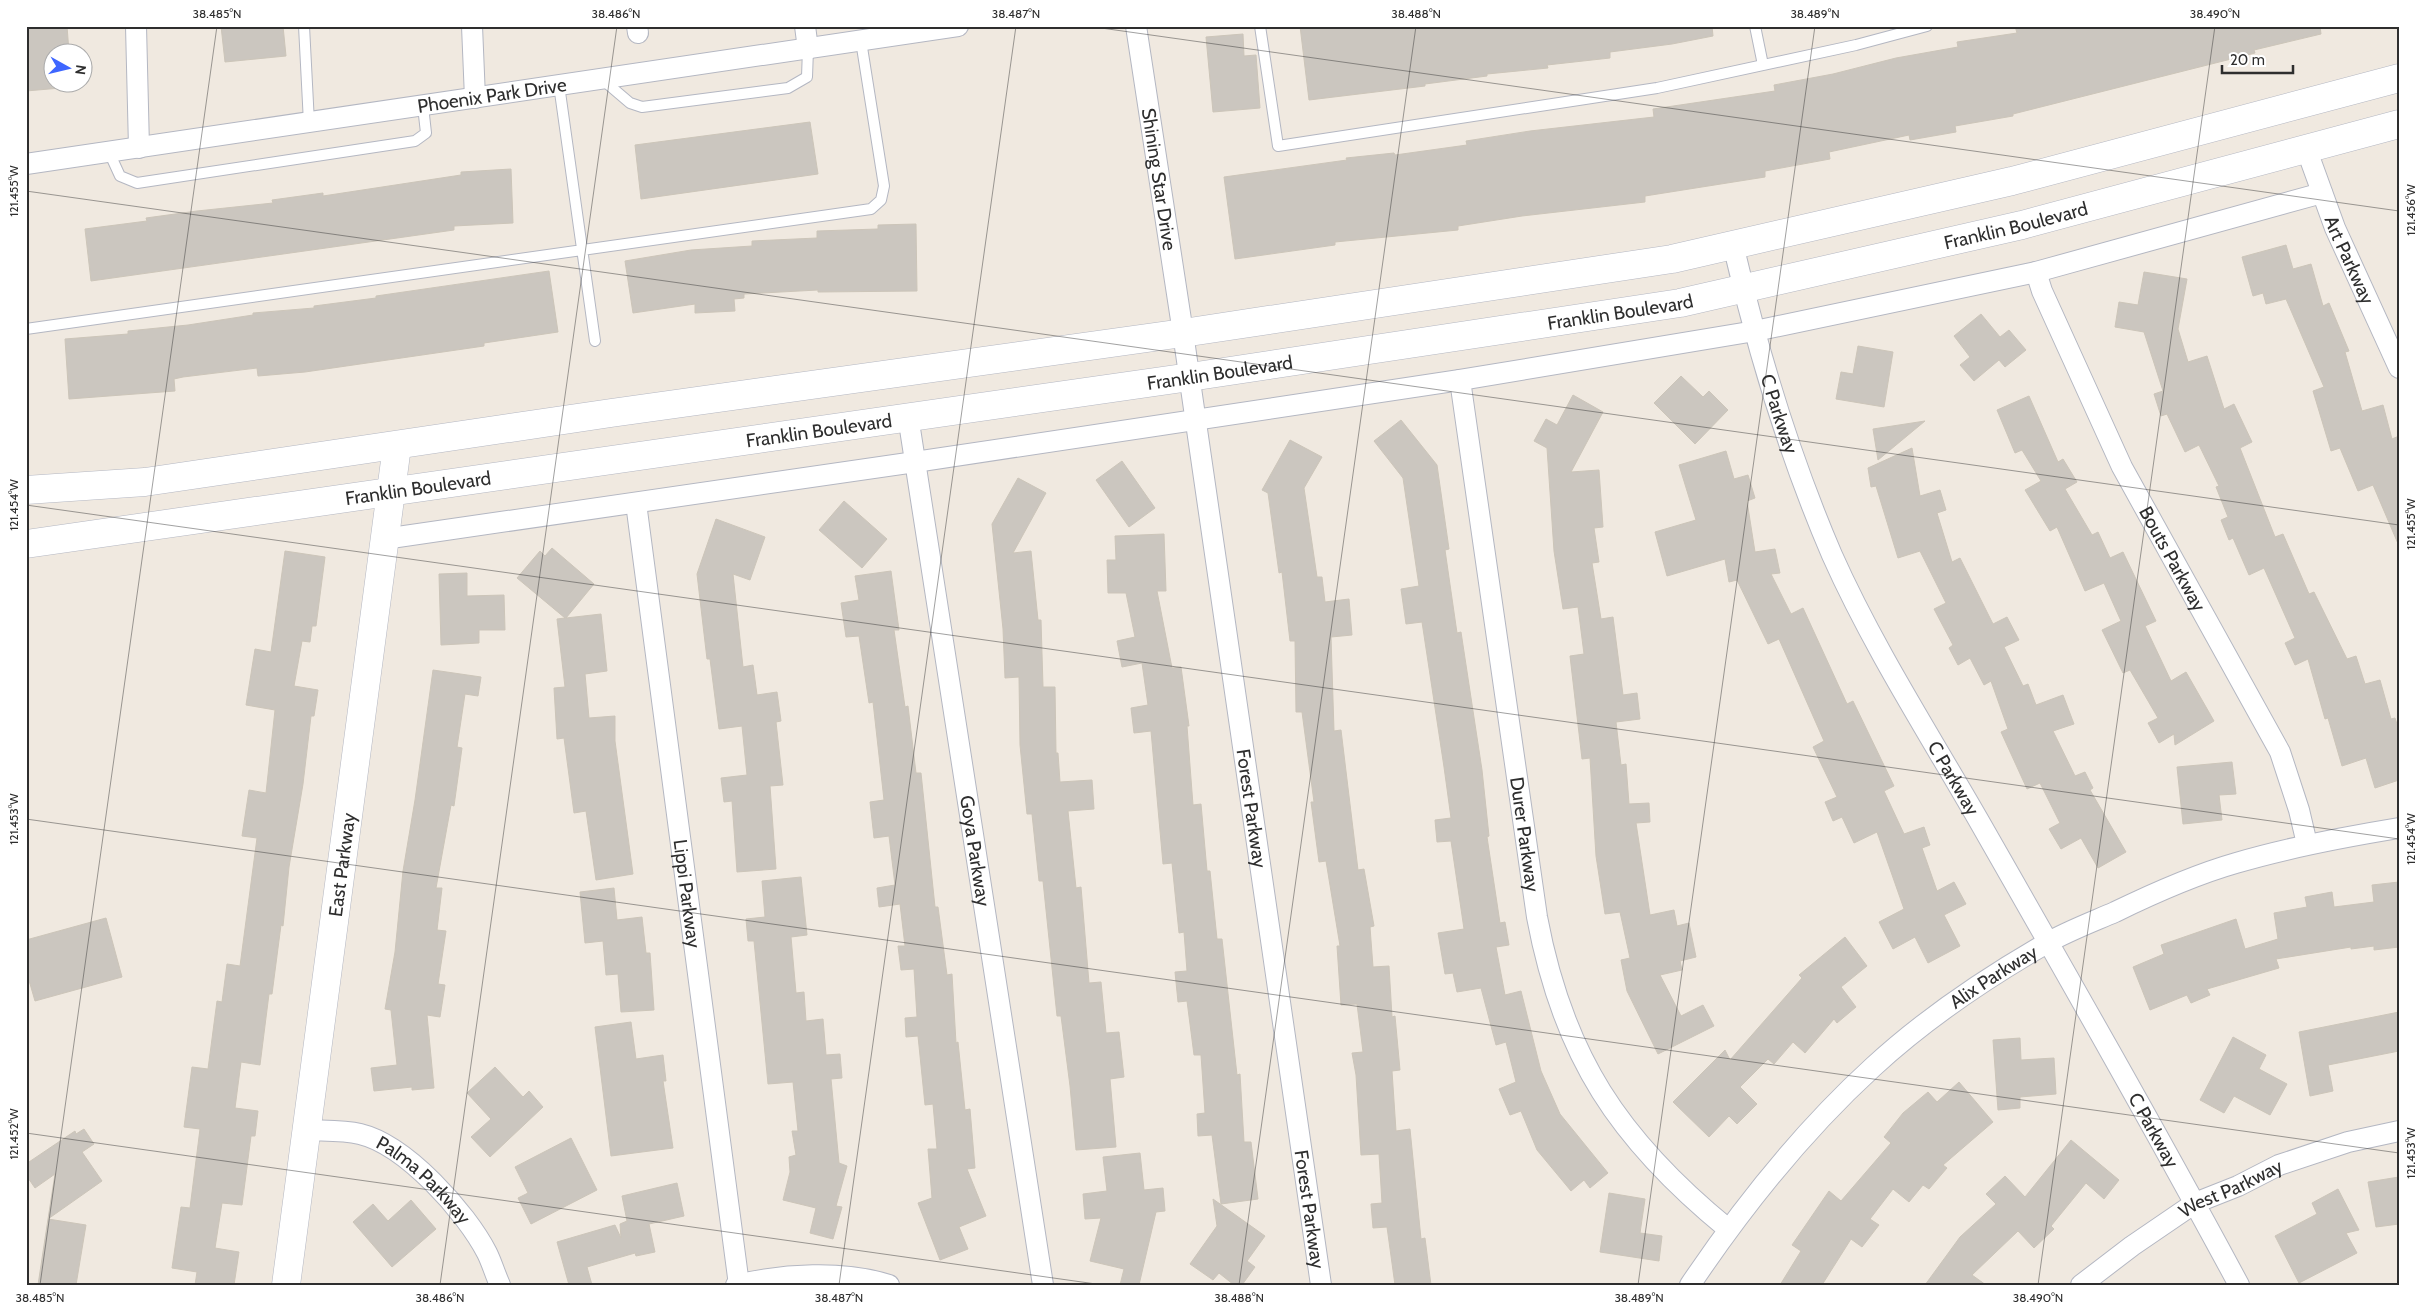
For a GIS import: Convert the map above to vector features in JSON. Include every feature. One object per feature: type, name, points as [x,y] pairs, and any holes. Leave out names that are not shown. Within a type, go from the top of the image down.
[{"type":"main road","points":[[26,490],[144,482],[611,413],[1183,333],[1672,259],[2012,181],[2399,78]]},
{"type":"main road","name":"Franklin Boulevard","points":[[26,544],[1190,377],[1680,303],[2022,225],[2399,124]]},
{"type":"main road","name":"East Parkway","points":[[286,1285],[397,446]]},
{"type":"street","points":[[136,26],[139,148]]},
{"type":"street","points":[[472,26],[476,98]]},
{"type":"street","points":[[805,26],[808,49]]},
{"type":"street","name":"Phoenix Park Drive","points":[[26,164],[958,26]]},
{"type":"street","name":"Shining Star Drive","points":[[1136,26],[1183,333]]},
{"type":"street","name":"Art Parkway","points":[[2306,148],[2335,228],[2399,368]]},
{"type":"street","points":[[384,539],[1460,380],[1755,330],[2036,272],[2322,194]]},
{"type":"street","name":"C Parkway","points":[[1733,244],[1755,330],[1800,475],[1833,557],[1874,638],[2048,942],[2239,1285]]},
{"type":"street","name":"Bouts Parkway","points":[[2036,272],[2042,291],[2122,467],[2280,752],[2299,810],[2307,844]]},
{"type":"street","name":"Forest Parkway","points":[[1183,333],[1321,1285]]},
{"type":"street","name":"Durer Parkway","points":[[1460,380],[1537,917],[1551,980],[1574,1041],[1604,1098],[1642,1150],[1665,1174],[1728,1229]]},
{"type":"street","name":"Goya Parkway","points":[[908,416],[1043,1285]]},
{"type":"street","name":"Lippi Parkway","points":[[636,503],[738,1285]]},
{"type":"street","name":"Alix Parkway","points":[[1690,1285],[1728,1229],[1776,1168],[1873,1067],[1926,1024],[2048,942],[2170,886],[2235,863],[2307,844],[2399,828]]},
{"type":"street","name":"Palma Parkway","points":[[306,1130],[360,1134],[383,1144],[406,1158],[443,1192],[471,1228],[487,1253],[500,1285]]},
{"type":"street","name":"West Parkway","points":[[2081,1285],[2102,1267],[2195,1203],[2238,1186],[2279,1165],[2348,1142],[2399,1131]]},
{"type":"street","points":[[738,1285],[769,1279],[840,1275],[889,1285]]},
{"type":"lane","points":[[304,26],[309,123]]},
{"type":"lane","points":[[1260,26],[1278,146],[1657,88],[1927,26]]},
{"type":"lane","points":[[1755,26],[1763,65]]},
{"type":"lane","points":[[26,329],[870,209],[881,200],[884,186],[862,41]]},
{"type":"lane","points":[[602,79],[630,103],[642,108],[788,88],[807,77],[808,49]]},
{"type":"lane","points":[[560,85],[595,341]]},
{"type":"lane","points":[[108,152],[120,176],[137,183],[415,141],[426,133],[423,106]]},
{"type":"building","points":[[26,26],[67,26],[68,42],[42,42],[42,90],[26,91]]},
{"type":"building","points":[[221,26],[283,26],[286,56],[225,62]]},
{"type":"building","points":[[1300,26],[1712,26],[1713,36],[1672,44],[1610,52],[1610,58],[1547,65],[1548,68],[1487,74],[1487,76],[1425,84],[1425,86],[1309,100]]},
{"type":"building","points":[[2015,26],[2320,26],[2321,34],[2254,50],[2255,53],[2013,114],[2013,116],[1955,126],[1956,132],[1910,140],[1909,135],[1829,152],[1830,159],[1765,171],[1765,177],[1645,196],[1645,202],[1522,216],[1458,226],[1458,230],[1335,242],[1335,245],[1235,259],[1224,177],[1347,160],[1346,158],[1394,153],[1395,155],[1467,145],[1466,141],[1530,131],[1654,117],[1653,109],[1775,91],[1774,85],[1833,74],[1896,58],[1958,47],[1957,42],[2017,33]]},
{"type":"building","points":[[1243,34],[1244,56],[1256,55],[1260,108],[1213,112],[1206,37]]},
{"type":"building","points":[[810,122],[818,174],[641,199],[635,145]]},
{"type":"building","points":[[511,169],[513,223],[454,226],[454,230],[91,281],[85,229],[147,221],[146,218],[273,203],[272,200],[323,193],[323,196],[461,175],[461,172]]},
{"type":"building","points":[[916,224],[917,291],[818,292],[818,290],[744,294],[744,298],[734,299],[735,311],[695,313],[695,304],[633,313],[625,261],[691,250],[752,246],[752,241],[817,238],[817,231],[878,229],[878,225]]},
{"type":"building","points":[[2286,245],[2293,269],[2311,264],[2323,306],[2329,303],[2349,351],[2345,352],[2362,411],[2383,405],[2392,439],[2399,436],[2399,546],[2373,485],[2358,491],[2340,448],[2331,451],[2313,391],[2324,387],[2286,299],[2266,304],[2263,293],[2253,296],[2242,257]]},
{"type":"building","points":[[549,271],[558,332],[484,343],[484,346],[305,372],[258,376],[257,368],[183,377],[174,379],[175,391],[69,399],[65,339],[128,334],[128,331],[188,325],[253,315],[253,313],[314,308],[314,306],[376,298],[376,296]]},
{"type":"building","points":[[2144,272],[2187,279],[2178,329],[2188,362],[2207,356],[2224,409],[2234,404],[2252,442],[2240,448],[2275,537],[2283,534],[2309,594],[2314,592],[2347,659],[2356,656],[2365,684],[2380,680],[2391,719],[2395,718],[2399,730],[2399,780],[2375,788],[2366,758],[2342,766],[2328,718],[2325,719],[2308,659],[2295,665],[2285,643],[2295,638],[2264,568],[2249,575],[2233,538],[2229,540],[2221,520],[2228,517],[2216,487],[2219,486],[2199,445],[2185,452],[2167,414],[2161,416],[2154,394],[2163,391],[2144,332],[2115,327],[2119,302],[2138,305]]},
{"type":"building","points":[[1981,314],[2000,337],[2009,330],[2026,350],[2005,367],[1999,360],[1974,381],[1960,365],[1970,357],[1954,336]]},
{"type":"building","points":[[1858,346],[1893,352],[1884,407],[1836,399],[1841,372],[1853,374]]},
{"type":"building","points":[[1681,376],[1703,397],[1709,391],[1728,410],[1695,444],[1654,403]]},
{"type":"building","points":[[1573,395],[1603,412],[1571,472],[1599,470],[1603,527],[1594,528],[1599,562],[1592,563],[1601,619],[1613,617],[1623,695],[1637,693],[1640,719],[1616,722],[1621,765],[1626,764],[1629,804],[1649,803],[1650,822],[1636,823],[1650,915],[1674,910],[1677,926],[1689,923],[1696,957],[1680,961],[1682,970],[1660,975],[1681,1016],[1703,1005],[1714,1026],[1658,1054],[1627,991],[1621,960],[1630,958],[1620,912],[1605,914],[1596,856],[1590,758],[1582,759],[1570,656],[1584,654],[1578,607],[1563,609],[1554,551],[1547,448],[1534,441],[1546,419],[1557,425]]},
{"type":"building","points":[[2029,396],[2058,462],[2063,459],[2077,482],[2065,489],[2092,535],[2098,532],[2110,558],[2123,552],[2156,621],[2145,626],[2171,681],[2186,672],[2214,721],[2175,745],[2174,734],[2159,743],[2148,723],[2158,718],[2130,670],[2123,673],[2102,630],[2121,621],[2104,583],[2085,591],[2057,527],[2050,531],[2025,490],[2041,481],[2022,450],[2015,453],[1997,410]]},
{"type":"building","points":[[1401,420],[1437,465],[1449,549],[1445,550],[1457,633],[1461,632],[1482,770],[1489,836],[1487,837],[1500,923],[1505,922],[1509,945],[1496,947],[1505,995],[1521,991],[1541,1071],[1560,1114],[1608,1173],[1590,1188],[1584,1180],[1571,1191],[1537,1150],[1521,1111],[1510,1115],[1499,1089],[1516,1082],[1506,1042],[1496,1045],[1481,988],[1457,992],[1453,973],[1445,974],[1438,933],[1464,929],[1451,841],[1437,842],[1435,820],[1451,818],[1422,622],[1406,624],[1401,589],[1419,586],[1403,478],[1374,441]]},
{"type":"building","points":[[1925,421],[1878,460],[1873,429]]},
{"type":"building","points":[[1290,440],[1322,457],[1304,488],[1317,577],[1322,577],[1325,602],[1349,599],[1352,635],[1331,637],[1334,731],[1341,730],[1358,870],[1364,869],[1374,926],[1370,927],[1373,967],[1389,966],[1392,1017],[1395,1016],[1400,1070],[1392,1071],[1396,1131],[1410,1129],[1421,1239],[1425,1238],[1431,1285],[1395,1285],[1387,1227],[1373,1228],[1371,1204],[1382,1203],[1379,1154],[1361,1155],[1356,1075],[1352,1053],[1363,1052],[1357,1004],[1341,1005],[1337,946],[1340,946],[1326,861],[1319,862],[1311,802],[1314,802],[1302,712],[1296,712],[1295,641],[1290,641],[1282,572],[1279,573],[1268,493],[1262,490]]},
{"type":"building","points":[[1912,448],[1920,496],[1940,490],[1946,510],[1937,513],[1952,562],[1960,558],[1993,624],[2007,617],[2019,640],[2004,647],[2023,686],[2028,684],[2036,705],[2063,695],[2074,724],[2053,731],[2075,776],[2085,772],[2093,788],[2090,790],[2126,852],[2098,868],[2081,838],[2061,849],[2049,829],[2060,823],[2040,783],[2027,789],[2001,732],[2008,729],[1991,681],[1984,685],[1970,658],[1958,665],[1949,648],[1953,645],[1934,609],[1946,603],[1920,551],[1898,558],[1876,486],[1871,487],[1868,468]]},
{"type":"building","points":[[1726,451],[1734,479],[1748,475],[1755,498],[1747,501],[1755,552],[1775,549],[1780,573],[1771,574],[1791,614],[1803,608],[1847,704],[1853,701],[1894,786],[1884,791],[1904,834],[1924,827],[1930,845],[1922,848],[1937,891],[1954,882],[1966,904],[1944,915],[1960,946],[1928,963],[1915,937],[1893,949],[1879,922],[1904,909],[1877,832],[1854,843],[1842,817],[1833,821],[1825,802],[1837,797],[1813,747],[1824,741],[1779,639],[1768,644],[1737,580],[1729,582],[1725,559],[1667,576],[1655,532],[1696,520],[1679,465]]},
{"type":"building","points":[[1122,461],[1155,508],[1129,527],[1096,480]]},
{"type":"building","points":[[1018,478],[1046,493],[1013,553],[1031,551],[1038,620],[1041,620],[1043,687],[1055,687],[1056,753],[1058,753],[1060,782],[1092,780],[1094,809],[1068,811],[1076,888],[1081,887],[1089,983],[1101,982],[1106,1033],[1119,1032],[1124,1077],[1110,1079],[1116,1147],[1076,1150],[1061,1016],[1057,1016],[1043,881],[1039,881],[1032,814],[1027,814],[1020,745],[1019,677],[1005,678],[1003,629],[992,524]]},
{"type":"building","points":[[844,501],[887,539],[862,568],[819,530]]},
{"type":"building","points":[[716,519],[765,537],[750,580],[733,574],[743,667],[753,665],[757,695],[777,692],[781,721],[776,722],[783,785],[770,786],[776,869],[737,872],[732,801],[724,802],[721,778],[747,775],[742,726],[719,729],[710,659],[707,659],[697,574]]},
{"type":"building","points":[[1164,534],[1166,591],[1157,591],[1172,668],[1181,667],[1189,726],[1187,726],[1193,805],[1201,804],[1207,871],[1210,871],[1217,939],[1222,939],[1237,1075],[1240,1074],[1244,1142],[1251,1142],[1258,1199],[1221,1204],[1212,1135],[1198,1136],[1197,1114],[1205,1113],[1201,1055],[1194,1055],[1187,1001],[1178,1002],[1175,972],[1187,971],[1184,932],[1179,933],[1172,863],[1163,864],[1151,731],[1134,733],[1131,708],[1148,705],[1142,663],[1122,667],[1117,641],[1135,637],[1126,593],[1108,593],[1107,560],[1116,560],[1115,536]]},
{"type":"building","points":[[552,548],[594,584],[566,618],[601,614],[607,671],[585,674],[589,718],[615,716],[615,741],[633,874],[596,880],[586,811],[574,813],[564,738],[557,739],[554,688],[565,687],[557,619],[565,618],[517,578],[540,551],[545,556]]},
{"type":"building","points":[[285,551],[325,557],[316,626],[312,626],[310,642],[302,641],[294,686],[318,690],[314,716],[311,716],[303,784],[289,867],[283,926],[281,925],[272,994],[269,994],[260,1065],[241,1062],[235,1108],[258,1111],[255,1136],[251,1136],[242,1205],[222,1203],[215,1248],[239,1252],[234,1285],[195,1285],[197,1272],[172,1268],[181,1207],[190,1208],[200,1129],[184,1127],[192,1067],[208,1069],[217,1001],[222,1002],[227,964],[240,966],[257,838],[242,836],[249,790],[266,793],[275,710],[246,705],[255,649],[271,652]]},
{"type":"building","points":[[891,571],[899,630],[894,630],[905,707],[908,706],[916,773],[921,773],[935,907],[938,907],[947,975],[952,974],[956,1043],[958,1042],[965,1110],[970,1109],[975,1168],[967,1169],[986,1216],[959,1227],[968,1249],[940,1260],[918,1203],[932,1198],[928,1149],[937,1149],[933,1104],[925,1105],[918,1036],[906,1037],[905,1018],[917,1017],[914,969],[901,970],[898,946],[905,946],[900,904],[879,907],[877,888],[895,885],[889,836],[874,838],[870,802],[884,800],[873,702],[869,703],[859,636],[846,637],[841,603],[859,600],[855,576]]},
{"type":"building","points":[[467,573],[467,596],[504,595],[505,630],[479,630],[479,643],[441,645],[439,574]]},
{"type":"building","points":[[433,670],[481,677],[478,696],[465,694],[457,747],[462,748],[454,806],[451,805],[436,888],[442,888],[437,930],[446,931],[438,984],[445,985],[440,1017],[427,1015],[434,1088],[412,1090],[412,1087],[374,1091],[371,1068],[397,1065],[391,1010],[385,1009],[395,952],[403,871]]},
{"type":"building","points":[[2232,762],[2236,794],[2219,795],[2222,820],[2183,824],[2177,767]]},
{"type":"building","points":[[801,877],[807,935],[791,937],[796,993],[804,992],[806,1021],[823,1019],[826,1055],[840,1054],[842,1078],[831,1079],[839,1163],[847,1166],[836,1206],[842,1207],[833,1239],[810,1233],[816,1208],[783,1200],[790,1172],[789,1157],[796,1155],[792,1131],[798,1131],[793,1082],[768,1084],[754,941],[748,941],[746,919],[765,917],[762,881]]},
{"type":"building","points":[[2399,882],[2399,947],[2374,950],[2374,946],[2351,949],[2351,947],[2276,959],[2279,968],[2207,989],[2210,995],[2191,1003],[2187,995],[2150,1010],[2133,967],[2164,954],[2161,945],[2236,919],[2245,949],[2278,939],[2274,913],[2307,907],[2305,897],[2332,892],[2334,907],[2374,902],[2372,885]]},
{"type":"building","points":[[614,888],[617,920],[642,917],[646,953],[650,953],[654,1010],[621,1012],[618,974],[606,975],[603,941],[585,943],[580,892]]},
{"type":"building","points":[[106,918],[122,977],[35,1001],[26,970],[26,940]]},
{"type":"building","points":[[1845,937],[1867,966],[1841,987],[1856,1007],[1837,1023],[1834,1019],[1805,1053],[1793,1042],[1774,1064],[1768,1059],[1740,1087],[1757,1104],[1737,1124],[1729,1116],[1709,1137],[1673,1102],[1725,1050],[1730,1060],[1802,978],[1799,975]]},
{"type":"building","points":[[2399,1012],[2399,1051],[2328,1065],[2333,1091],[2310,1096],[2299,1032]]},
{"type":"building","points":[[631,1022],[636,1059],[663,1055],[666,1081],[663,1081],[673,1148],[611,1156],[595,1027]]},
{"type":"building","points":[[2233,1037],[2266,1055],[2259,1069],[2287,1084],[2270,1115],[2234,1096],[2224,1113],[2200,1100]]},
{"type":"building","points":[[2020,1038],[2021,1060],[2054,1058],[2056,1094],[2020,1097],[2020,1108],[1998,1110],[1993,1040]]},
{"type":"building","points":[[495,1067],[523,1097],[529,1091],[543,1107],[490,1157],[471,1137],[491,1119],[467,1093]]},
{"type":"building","points":[[1959,1082],[1993,1122],[1943,1165],[1947,1168],[1929,1189],[1923,1185],[1909,1202],[1893,1189],[1870,1219],[1879,1225],[1862,1247],[1851,1239],[1822,1285],[1780,1285],[1801,1251],[1792,1245],[1829,1191],[1841,1201],[1891,1143],[1884,1137],[1903,1113],[1928,1092],[1937,1102]]},
{"type":"building","points":[[84,1129],[94,1144],[82,1152],[102,1181],[48,1219],[55,1174],[35,1188],[26,1175],[26,1164],[75,1131],[76,1134]]},
{"type":"building","points":[[571,1138],[597,1190],[531,1224],[518,1198],[528,1193],[515,1167]]},
{"type":"building","points":[[2071,1140],[2119,1180],[2104,1199],[2086,1183],[2051,1226],[2054,1229],[2034,1248],[2018,1231],[1972,1275],[1986,1285],[1925,1285],[1960,1237],[1996,1204],[1986,1194],[2005,1176],[2025,1197]]},
{"type":"building","points":[[1140,1153],[1144,1190],[1163,1188],[1165,1211],[1156,1212],[1139,1285],[1120,1285],[1124,1269],[1090,1261],[1101,1218],[1085,1219],[1083,1194],[1107,1191],[1103,1157]]},
{"type":"building","points":[[2399,1177],[2399,1224],[2376,1227],[2368,1182]]},
{"type":"building","points":[[677,1183],[684,1216],[649,1224],[655,1252],[636,1256],[635,1253],[587,1267],[592,1285],[569,1285],[557,1242],[615,1225],[621,1238],[620,1224],[627,1221],[622,1196]]},
{"type":"building","points":[[2338,1189],[2359,1230],[2346,1233],[2357,1253],[2299,1283],[2275,1236],[2317,1214],[2312,1203]]},
{"type":"building","points":[[1609,1193],[1645,1199],[1640,1233],[1662,1236],[1659,1261],[1600,1252]]},
{"type":"building","points":[[1213,1199],[1265,1236],[1247,1261],[1255,1267],[1242,1285],[1234,1285],[1219,1273],[1213,1280],[1190,1264],[1217,1226]]},
{"type":"building","points":[[411,1200],[436,1229],[392,1267],[353,1222],[373,1204],[388,1221]]},
{"type":"building","points":[[48,1219],[86,1225],[76,1285],[38,1285]]}]
